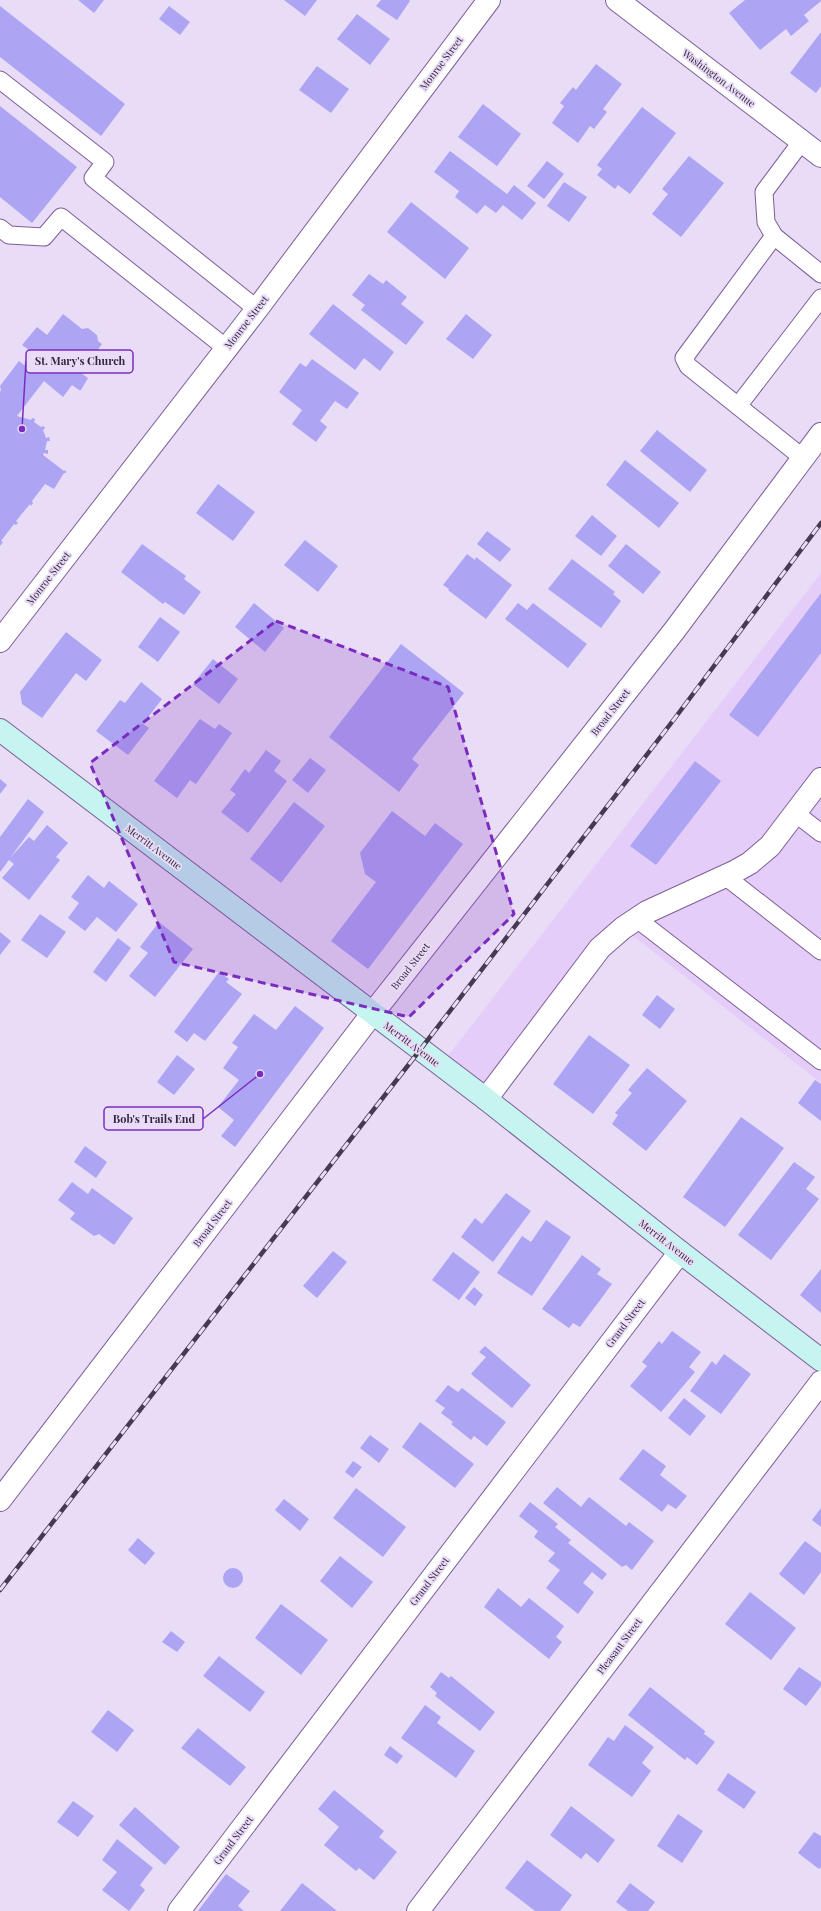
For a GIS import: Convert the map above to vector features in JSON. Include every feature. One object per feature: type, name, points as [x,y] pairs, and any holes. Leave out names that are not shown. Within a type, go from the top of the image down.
[{"type":"street","name":"Monroe Street","points":[[0,641],[257,309],[489,0]]},
{"type":"street","name":"Washington Avenue","points":[[617,0],[821,156]]},
{"type":"street","name":"Broad Street","points":[[0,1500],[372,1014],[674,630],[821,434]]},
{"type":"street","name":"Merritt Avenue","points":[[0,730],[372,1014],[486,1099],[680,1252],[821,1360]]},
{"type":"street","points":[[486,1099],[600,948],[623,928],[647,912],[750,863],[765,850],[821,779]]},
{"type":"street","name":"Grand Street","points":[[179,1911],[680,1252]]},
{"type":"street","name":"Pleasant Street","points":[[418,1911],[821,1382]]},
{"type":"lane","points":[[0,80],[105,162],[93,178],[257,309]]},
{"type":"lane","points":[[802,141],[764,192],[766,222],[774,236],[821,274]]},
{"type":"lane","points":[[0,228],[9,235],[44,238],[61,217],[226,348]]},
{"type":"lane","points":[[774,236],[684,358],[688,366],[803,458]]},
{"type":"lane","points":[[738,406],[821,298]]},
{"type":"lane","points":[[795,812],[821,833]]},
{"type":"lane","points":[[725,876],[821,952]]},
{"type":"lane","points":[[637,919],[821,1061]]},
{"type":"highlighted area","points":[[276,621],[448,687],[514,914],[409,1017],[174,962],[90,763]]},
{"type":"shaded area","points":[[821,573],[821,1083],[623,928],[486,1099],[441,1065]]},
{"type":"building","points":[[78,0],[104,0],[94,13]]},
{"type":"building","points":[[284,0],[317,0],[305,16]]},
{"type":"building","points":[[381,0],[410,1],[397,20],[376,6]]},
{"type":"building","points":[[745,0],[821,1],[804,15],[809,21],[791,36],[786,29],[760,50],[729,13]]},
{"type":"building","points":[[0,6],[125,104],[101,136],[0,57]]},
{"type":"building","points":[[169,6],[190,22],[180,35],[159,19]]},
{"type":"building","points":[[357,14],[390,39],[370,65],[337,39]]},
{"type":"building","points":[[821,32],[821,86],[816,93],[790,73]]},
{"type":"building","points":[[596,64],[622,84],[603,109],[607,112],[594,129],[590,126],[578,143],[552,123],[564,106],[560,103],[573,87],[576,90]]},
{"type":"building","points":[[317,66],[349,89],[331,113],[299,90]]},
{"type":"building","points":[[483,104],[521,134],[497,166],[458,137]]},
{"type":"building","points":[[0,106],[77,167],[32,223],[0,197]]},
{"type":"building","points":[[642,107],[676,133],[630,194],[618,185],[615,189],[597,175],[602,169],[597,165]]},
{"type":"building","points":[[450,151],[507,194],[514,185],[536,203],[522,220],[503,205],[496,213],[485,205],[477,214],[455,197],[459,191],[434,172]]},
{"type":"building","points":[[689,156],[724,183],[681,237],[652,214],[668,194],[662,189]]},
{"type":"building","points":[[547,161],[564,174],[544,199],[527,186]]},
{"type":"building","points":[[564,182],[587,197],[569,222],[547,206]]},
{"type":"building","points":[[411,202],[469,248],[445,279],[387,232]]},
{"type":"building","points":[[369,274],[383,284],[386,280],[407,297],[401,304],[424,322],[406,345],[361,310],[365,305],[352,295]]},
{"type":"building","points":[[333,304],[394,352],[380,371],[364,358],[355,370],[309,334]]},
{"type":"building","points":[[63,314],[82,329],[88,328],[97,335],[98,341],[102,344],[81,373],[88,378],[81,390],[72,385],[63,397],[44,381],[17,416],[31,420],[32,418],[35,419],[34,422],[41,427],[44,426],[45,428],[43,430],[46,438],[49,437],[50,441],[47,441],[45,450],[48,450],[48,454],[44,453],[43,455],[64,471],[66,470],[66,473],[64,473],[54,489],[45,484],[32,501],[33,503],[31,506],[30,504],[16,521],[18,523],[16,525],[14,524],[1,541],[3,542],[0,546],[0,386],[19,361],[24,365],[33,353],[22,345],[37,327],[47,335]]},
{"type":"building","points":[[466,314],[492,335],[473,359],[446,339]]},
{"type":"building","points":[[312,359],[359,393],[347,409],[335,401],[320,421],[327,427],[316,442],[292,424],[302,410],[279,392],[300,363],[306,367]]},
{"type":"building","points":[[657,430],[707,470],[690,492],[640,451]]},
{"type":"building","points":[[625,460],[679,503],[659,528],[606,485]]},
{"type":"building","points":[[218,484],[255,512],[233,541],[196,513]]},
{"type":"building","points":[[592,515],[617,536],[601,556],[575,536]]},
{"type":"building","points":[[487,531],[511,549],[500,562],[477,544]]},
{"type":"building","points":[[305,540],[338,566],[318,592],[284,565]]},
{"type":"building","points":[[142,544],[186,576],[184,579],[201,592],[184,615],[165,602],[163,604],[121,572]]},
{"type":"building","points":[[626,544],[661,572],[643,594],[608,566]]},
{"type":"building","points":[[467,554],[475,560],[476,557],[512,585],[486,619],[443,585]]},
{"type":"building","points":[[572,559],[615,592],[613,594],[621,601],[601,628],[548,589]]},
{"type":"building","points":[[821,593],[821,653],[758,737],[729,715]]},
{"type":"building","points":[[254,603],[284,628],[265,652],[235,627]]},
{"type":"building","points":[[518,603],[527,610],[533,603],[587,644],[568,668],[505,619]]},
{"type":"building","points":[[160,617],[180,632],[158,662],[138,647]]},
{"type":"building","points":[[66,632],[102,660],[86,681],[76,673],[42,718],[22,704],[20,692]]},
{"type":"building","points":[[401,644],[464,693],[412,759],[419,765],[399,792],[329,737]]},
{"type":"building","points":[[213,659],[238,679],[219,704],[193,684]]},
{"type":"building","points":[[141,682],[162,699],[143,724],[149,728],[128,755],[96,731],[120,700],[125,703]]},
{"type":"building","points":[[200,719],[215,729],[219,724],[232,733],[196,784],[190,780],[177,798],[154,781]]},
{"type":"building","points":[[266,750],[281,761],[274,771],[287,781],[248,833],[221,812],[236,794],[230,790],[245,769],[249,773]]},
{"type":"building","points":[[310,758],[326,770],[308,793],[292,780]]},
{"type":"building","points":[[695,761],[721,781],[656,865],[630,846]]},
{"type":"building","points":[[0,779],[7,785],[0,794]]},
{"type":"building","points":[[28,799],[44,812],[10,858],[29,837],[34,841],[47,825],[68,843],[56,857],[60,860],[29,900],[2,878],[14,864],[9,860],[0,872],[0,837]]},
{"type":"building","points":[[294,802],[325,826],[281,883],[250,859]]},
{"type":"building","points":[[392,811],[425,836],[435,823],[463,844],[368,969],[331,941],[376,882],[365,874],[360,853]]},
{"type":"building","points":[[88,875],[104,888],[109,881],[138,904],[116,932],[97,917],[85,931],[68,918],[79,903],[71,897]]},
{"type":"building","points":[[40,914],[66,932],[47,958],[21,940]]},
{"type":"building","points":[[159,922],[193,949],[155,997],[129,976],[148,953],[140,947]]},
{"type":"building","points":[[0,932],[11,941],[0,955]]},
{"type":"building","points":[[118,938],[131,948],[106,982],[93,972]]},
{"type":"building","points":[[219,972],[229,979],[226,982],[242,994],[205,1041],[194,1033],[187,1042],[174,1032]]},
{"type":"building","points":[[657,995],[675,1009],[660,1029],[642,1015]]},
{"type":"building","points":[[295,1006],[324,1028],[235,1147],[221,1136],[234,1120],[218,1107],[239,1080],[223,1068],[238,1047],[232,1043],[254,1014],[276,1030]]},
{"type":"building","points":[[589,1035],[630,1065],[593,1114],[553,1084]]},
{"type":"building","points":[[177,1055],[195,1069],[174,1095],[157,1082]]},
{"type":"building","points":[[647,1068],[687,1101],[646,1151],[612,1124],[618,1115],[615,1113],[632,1093],[628,1090]]},
{"type":"building","points":[[815,1080],[821,1084],[821,1121],[798,1103]]},
{"type":"building","points":[[741,1117],[784,1148],[725,1227],[683,1197]]},
{"type":"building","points":[[85,1146],[107,1162],[96,1178],[74,1162]]},
{"type":"building","points":[[794,1162],[815,1177],[806,1189],[819,1199],[771,1260],[738,1235]]},
{"type":"building","points":[[72,1182],[88,1194],[92,1188],[133,1218],[114,1245],[99,1234],[94,1236],[70,1219],[75,1213],[58,1200]]},
{"type":"building","points":[[506,1193],[531,1211],[493,1262],[461,1237],[475,1218],[482,1224]]},
{"type":"building","points":[[546,1220],[571,1237],[532,1296],[497,1273],[522,1236],[531,1242]]},
{"type":"building","points":[[333,1251],[347,1262],[317,1298],[303,1286]]},
{"type":"building","points":[[453,1252],[480,1272],[459,1300],[432,1280]]},
{"type":"building","points":[[582,1255],[601,1269],[597,1274],[612,1284],[580,1327],[573,1323],[569,1328],[542,1309]]},
{"type":"building","points":[[821,1269],[821,1313],[800,1295]]},
{"type":"building","points":[[474,1287],[483,1295],[475,1306],[465,1298]]},
{"type":"building","points":[[672,1331],[701,1352],[689,1367],[695,1372],[661,1412],[630,1386],[647,1366],[642,1362],[659,1341],[662,1344]]},
{"type":"building","points":[[485,1346],[531,1385],[512,1408],[471,1374],[486,1357],[479,1352]]},
{"type":"building","points":[[724,1354],[751,1374],[721,1414],[690,1391],[712,1361],[716,1365]]},
{"type":"building","points":[[448,1385],[458,1392],[462,1388],[506,1422],[487,1446],[474,1436],[471,1440],[451,1424],[453,1422],[441,1413],[445,1408],[435,1401]]},
{"type":"building","points":[[684,1398],[706,1416],[690,1436],[668,1418]]},
{"type":"building","points":[[420,1422],[474,1464],[455,1488],[402,1447]]},
{"type":"building","points":[[370,1435],[389,1449],[379,1463],[360,1448]]},
{"type":"building","points":[[643,1449],[666,1466],[660,1475],[687,1496],[676,1509],[668,1504],[662,1512],[619,1479]]},
{"type":"building","points":[[353,1461],[362,1467],[353,1478],[345,1472]]},
{"type":"building","points":[[557,1487],[581,1507],[589,1497],[626,1526],[629,1522],[654,1541],[632,1570],[626,1565],[622,1567],[543,1503]]},
{"type":"building","points":[[356,1488],[406,1527],[383,1557],[333,1518]]},
{"type":"building","points":[[284,1499],[309,1519],[300,1531],[275,1510]]},
{"type":"building","points":[[530,1502],[558,1524],[555,1527],[571,1540],[568,1543],[607,1574],[602,1580],[592,1572],[583,1583],[594,1592],[578,1614],[546,1588],[560,1570],[548,1561],[555,1553],[534,1537],[538,1531],[519,1516]]},
{"type":"building","points":[[821,1508],[821,1527],[812,1520]]},
{"type":"building","points":[[138,1538],[155,1553],[145,1565],[128,1550]]},
{"type":"building","points":[[805,1541],[821,1553],[821,1572],[804,1595],[779,1574]]},
{"type":"building","points":[[340,1556],[373,1582],[352,1608],[320,1581]]},
{"type":"building","points":[[233,1568],[240,1571],[243,1578],[240,1585],[233,1588],[226,1585],[223,1578],[226,1571]]},
{"type":"building","points":[[498,1588],[521,1607],[529,1598],[564,1626],[556,1637],[562,1642],[549,1659],[484,1607]]},
{"type":"building","points":[[750,1592],[796,1628],[771,1660],[725,1624]]},
{"type":"building","points":[[281,1604],[328,1640],[301,1675],[255,1638]]},
{"type":"building","points":[[171,1631],[185,1642],[177,1652],[162,1642]]},
{"type":"building","points":[[219,1656],[265,1692],[250,1712],[203,1676]]},
{"type":"building","points":[[799,1667],[821,1682],[821,1686],[806,1706],[783,1689]]},
{"type":"building","points":[[441,1672],[449,1678],[451,1676],[495,1712],[480,1731],[435,1696],[437,1693],[430,1687]]},
{"type":"building","points":[[650,1687],[705,1731],[704,1734],[715,1742],[697,1765],[687,1757],[685,1760],[628,1715]]},
{"type":"building","points":[[425,1705],[441,1717],[437,1723],[475,1751],[456,1778],[401,1738]]},
{"type":"building","points":[[108,1710],[134,1730],[117,1752],[91,1732]]},
{"type":"building","points":[[625,1725],[654,1747],[642,1763],[651,1771],[632,1797],[588,1765],[608,1737],[614,1741]]},
{"type":"building","points":[[198,1728],[246,1767],[230,1786],[181,1748]]},
{"type":"building","points":[[390,1746],[403,1756],[397,1764],[384,1755]]},
{"type":"building","points":[[728,1773],[756,1792],[744,1809],[717,1790]]},
{"type":"building","points":[[334,1790],[384,1831],[379,1837],[397,1852],[374,1880],[359,1868],[356,1871],[324,1845],[339,1827],[318,1809]]},
{"type":"building","points":[[73,1801],[94,1816],[78,1837],[57,1822]]},
{"type":"building","points":[[571,1806],[615,1840],[598,1863],[586,1853],[581,1859],[550,1835]]},
{"type":"building","points":[[135,1807],[180,1847],[165,1865],[119,1825]]},
{"type":"building","points":[[678,1814],[703,1831],[682,1863],[657,1846]]},
{"type":"building","points":[[814,1832],[821,1836],[821,1867],[819,1869],[798,1853]]},
{"type":"building","points":[[117,1839],[153,1868],[140,1885],[145,1890],[129,1911],[102,1890],[117,1872],[102,1860]]},
{"type":"building","points":[[527,1860],[572,1895],[560,1911],[535,1911],[505,1888]]},
{"type":"building","points":[[226,1874],[250,1891],[238,1906],[244,1911],[198,1911]]},
{"type":"building","points":[[302,1883],[337,1911],[280,1911]]},
{"type":"building","points":[[630,1883],[655,1902],[648,1911],[628,1911],[616,1902]]},
{"type":"railway","points":[[0,1590],[420,1050],[675,718],[821,523]]},
{"type":"place","name":"St. Mary's Church","points":[[22,429]]},
{"type":"place","name":"Bob's Trails End","points":[[260,1074]]}]
